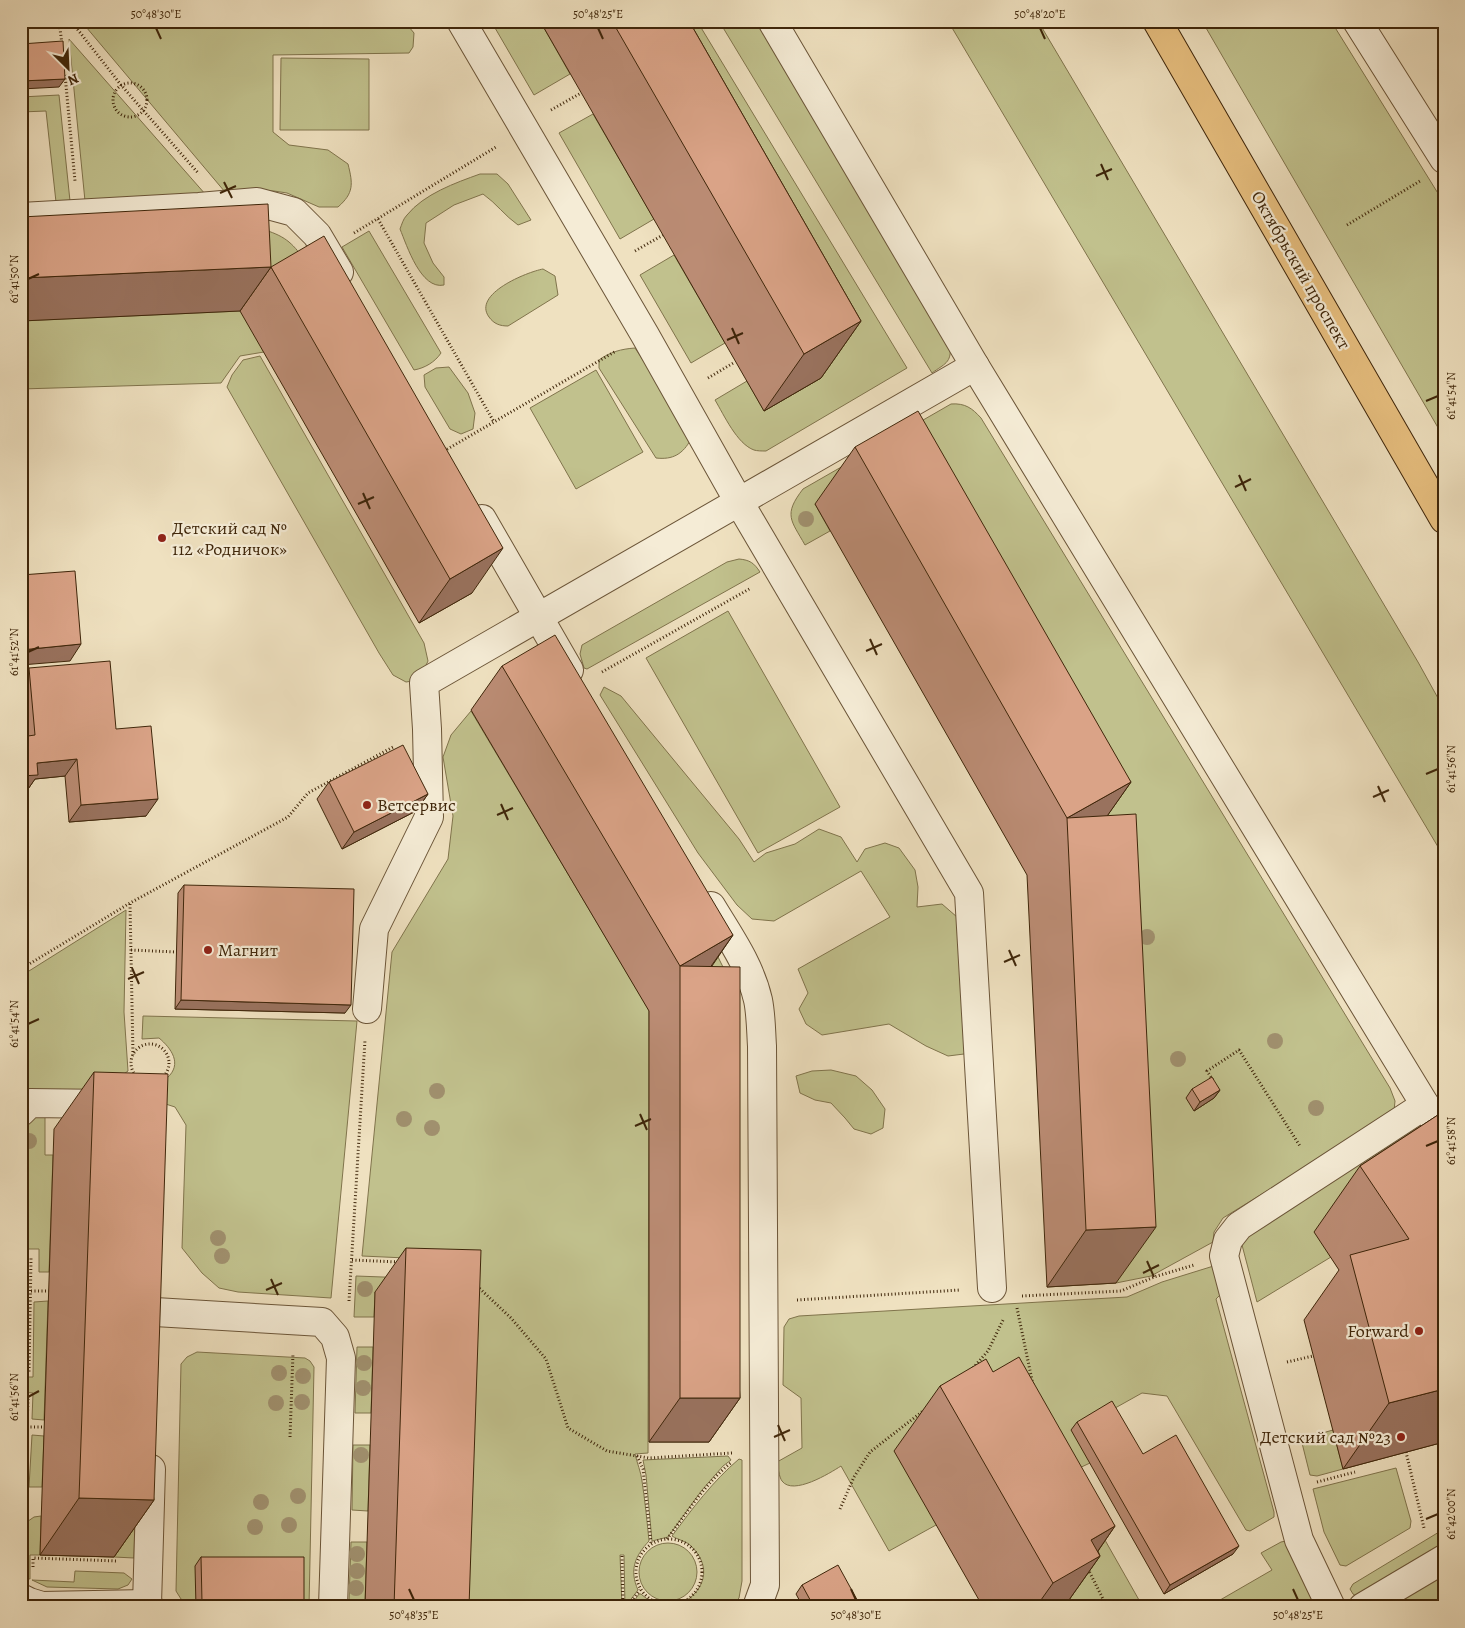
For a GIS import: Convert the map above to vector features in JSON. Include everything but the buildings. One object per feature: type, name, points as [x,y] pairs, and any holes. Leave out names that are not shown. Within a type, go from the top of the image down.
[{"type":"main road","name":"Октябрьский проспект","points":[[1158,21],[1444,519]]},
{"type":"street","points":[[461,21],[534,122],[645,335],[739,502],[969,893],[1003,1292]]},
{"type":"street","points":[[772,21],[975,366],[1444,1136]]},
{"type":"street","points":[[1357,21],[1436,168]]},
{"type":"street","points":[[21,217],[257,202],[294,212],[317,235],[350,291]]},
{"type":"street","points":[[367,1009],[374,929],[430,817],[424,683],[975,366]]},
{"type":"street","points":[[472,501],[580,689]]},
{"type":"street","points":[[700,888],[739,952],[749,973],[758,1000],[762,1046],[765,1585],[757,1607]]},
{"type":"street","points":[[21,1112],[30,1103],[143,1093]]},
{"type":"street","points":[[1331,1607],[1299,1540],[1224,1256],[1228,1240],[1239,1226],[1425,1105]]},
{"type":"street","points":[[154,1341],[156,1302],[322,1322],[335,1337],[340,1358],[334,1607]]},
{"type":"street","points":[[21,1598],[42,1606],[148,1606],[151,1448]]},
{"type":"street","points":[[1363,1607],[1444,1559]]},
{"type":"path","points":[[59,21],[62,50]]},
{"type":"path","points":[[71,21],[121,85],[226,205]]},
{"type":"path","points":[[64,69],[79,214]]},
{"type":"path","points":[[132,82],[137,84],[145,90],[148,101],[144,110],[140,115],[134,117],[122,116],[114,106],[114,94],[121,85],[132,82]]},
{"type":"path","points":[[325,249],[378,219],[581,93]]},
{"type":"path","points":[[1347,225],[1436,168]]},
{"type":"path","points":[[378,219],[494,422]]},
{"type":"path","points":[[632,252],[663,236]]},
{"type":"path","points":[[443,452],[645,335]]},
{"type":"path","points":[[705,380],[735,362]]},
{"type":"path","points":[[580,689],[780,572]]},
{"type":"path","points":[[21,969],[130,903],[288,818],[308,792],[427,729]]},
{"type":"path","points":[[130,903],[132,1067],[143,1093],[166,1073],[169,1060],[167,1054],[158,1046],[146,1044],[136,1050],[133,1055]]},
{"type":"path","points":[[131,950],[176,952]]},
{"type":"path","points":[[349,1292],[367,1009]]},
{"type":"path","points":[[1215,1083],[1207,1070],[1239,1050],[1318,1174]]},
{"type":"path","points":[[764,1302],[1003,1292],[1121,1291],[1154,1276],[1224,1256]]},
{"type":"path","points":[[21,1258],[31,1258],[29,1372],[21,1372]]},
{"type":"path","points":[[352,1260],[407,1262]]},
{"type":"path","points":[[472,1281],[511,1318],[546,1359],[568,1428],[607,1451],[649,1458],[734,1453]]},
{"type":"path","points":[[31,1290],[49,1291]]},
{"type":"path","points":[[1017,1306],[1034,1388]]},
{"type":"path","points":[[972,1370],[988,1350],[1007,1312]]},
{"type":"path","points":[[290,1437],[294,1320]]},
{"type":"path","points":[[1279,1364],[1313,1356]]},
{"type":"path","points":[[21,1398],[28,1398],[25,1487],[21,1487]]},
{"type":"path","points":[[840,1509],[854,1477],[870,1452],[925,1409]]},
{"type":"path","points":[[27,1427],[44,1427]]},
{"type":"path","points":[[1406,1452],[1424,1528]]},
{"type":"path","points":[[637,1456],[643,1469],[651,1543]]},
{"type":"path","points":[[667,1539],[724,1468],[738,1458]]},
{"type":"path","points":[[1311,1484],[1355,1472]]},
{"type":"path","points":[[672,1538],[682,1541],[698,1555],[702,1565],[699,1587],[692,1596],[682,1603],[670,1606],[659,1604],[648,1599],[640,1590],[636,1580],[636,1564],[643,1550],[651,1543],[672,1538]]},
{"type":"path","points":[[622,1556],[623,1607]]},
{"type":"path","points":[[32,1572],[33,1558],[119,1561]]},
{"type":"path","points":[[1085,1562],[1107,1607]]},
{"type":"path","points":[[627,1607],[640,1590]]},
{"type":"green space","points":[[81,21],[404,21],[414,33],[413,47],[409,53],[273,55],[273,132],[289,145],[328,150],[348,164],[351,177],[350,193],[338,207],[319,207],[287,193],[274,191],[225,192]]},
{"type":"green space","points":[[491,21],[540,21],[570,74],[534,95]]},
{"type":"green space","points":[[616,21],[697,21],[907,368],[766,451],[754,450],[742,442],[715,400],[747,381],[764,411],[821,378]]},
{"type":"green space","points":[[719,21],[759,21],[950,346],[948,360],[932,373]]},
{"type":"green space","points":[[948,21],[1038,21],[1444,709],[1444,857]]},
{"type":"green space","points":[[1202,21],[1331,21],[1444,203],[1444,438]]},
{"type":"green space","points":[[69,39],[206,195],[85,201]]},
{"type":"green space","points":[[281,58],[369,59],[369,130],[280,130]]},
{"type":"green space","points":[[59,95],[70,201],[56,202],[46,111],[21,112],[21,97]]},
{"type":"green space","points":[[593,114],[654,219],[620,239],[559,133]]},
{"type":"green space","points":[[480,174],[497,174],[508,184],[531,220],[518,225],[483,194],[454,205],[426,223],[424,243],[433,263],[444,277],[444,285],[436,285],[428,281],[416,265],[400,229],[406,217],[422,201],[450,185]]},
{"type":"green space","points":[[265,230],[279,235],[289,242],[307,263],[264,352],[240,356],[221,383],[21,389],[21,321],[240,311]]},
{"type":"green space","points":[[369,231],[441,353],[433,362],[422,368],[414,370],[342,247]]},
{"type":"green space","points":[[674,255],[725,343],[691,363],[640,275]]},
{"type":"green space","points":[[543,269],[555,276],[558,295],[508,326],[497,324],[489,317],[486,308],[488,300],[494,292],[514,279]]},
{"type":"green space","points":[[635,348],[680,416],[691,439],[685,449],[672,457],[656,458],[599,368],[599,360],[607,355],[620,350]]},
{"type":"green space","points":[[260,356],[424,643],[428,661],[419,680],[406,682],[393,675],[227,387],[232,375],[243,360]]},
{"type":"green space","points":[[449,367],[468,393],[475,413],[473,429],[461,434],[450,429],[425,387],[424,375],[436,368]]},
{"type":"green space","points":[[596,370],[643,452],[576,489],[530,408]]},
{"type":"green space","points":[[951,404],[960,404],[968,407],[981,418],[1390,1088],[1395,1101],[1394,1111],[1223,1218],[1214,1232],[1213,1242],[1151,1276],[1116,1283],[1096,872],[815,504],[830,531],[805,545],[791,517],[793,505],[803,489]]},
{"type":"green space","points":[[739,559],[751,562],[760,572],[587,669],[584,668],[580,654],[582,645],[727,562]]},
{"type":"green space","points":[[728,611],[840,807],[758,853],[646,658]]},
{"type":"green space","points":[[604,687],[621,696],[739,839],[754,862],[766,853],[795,844],[819,829],[841,837],[857,862],[865,849],[885,843],[899,848],[915,870],[918,887],[917,907],[942,904],[957,917],[972,1053],[948,1056],[926,1046],[889,1024],[822,1035],[806,1024],[799,1009],[808,993],[798,969],[890,917],[861,871],[774,921],[752,919],[737,905],[698,853],[600,695]]},
{"type":"green space","points":[[471,711],[649,1010],[711,943],[727,975],[649,1011],[648,1453],[635,1454],[641,1478],[649,1541],[640,1552],[635,1564],[634,1576],[638,1590],[625,1607],[624,1555],[620,1555],[622,1607],[439,1607],[375,1292],[374,1317],[354,1317],[356,1276],[436,1279],[450,1260],[362,1256],[392,952],[448,859],[453,816],[443,757],[451,735]]},
{"type":"green space","points":[[126,910],[124,1012],[128,1071],[86,1101],[21,1106],[21,976]]},
{"type":"green space","points":[[143,1016],[357,1021],[331,1298],[238,1292],[219,1288],[202,1273],[182,1248],[186,1125],[175,1107],[150,1099],[157,1085],[172,1073],[175,1062],[168,1046],[159,1038],[142,1039]]},
{"type":"green space","points":[[831,1070],[856,1076],[872,1090],[885,1109],[883,1128],[871,1134],[854,1129],[831,1103],[815,1100],[800,1093],[796,1076],[812,1071]]},
{"type":"green space","points":[[45,1113],[45,1155],[53,1155],[49,1272],[39,1272],[39,1249],[21,1249],[21,1122]]},
{"type":"green space","points":[[1415,1127],[1444,1176],[1331,1257],[1257,1302],[1242,1245],[1249,1234]]},
{"type":"green space","points":[[1220,1264],[1222,1293],[1216,1299],[1274,1517],[1250,1531],[1246,1530],[1167,1396],[1142,1393],[1108,1412],[1090,1463],[1075,1470],[1072,1482],[1143,1607],[1046,1607],[936,1525],[889,1551],[841,1466],[803,1485],[787,1485],[779,1475],[777,1462],[802,1448],[801,1398],[783,1385],[784,1327],[789,1319],[799,1316],[1127,1297],[1162,1282]]},
{"type":"green space","points":[[21,1267],[28,1267],[26,1365],[21,1364]]},
{"type":"green space","points":[[48,1301],[44,1420],[32,1419],[33,1393],[21,1392],[21,1377],[33,1377],[34,1302]]},
{"type":"green space","points":[[357,1347],[373,1347],[371,1413],[355,1413]]},
{"type":"green space","points":[[197,1352],[305,1358],[314,1367],[309,1607],[191,1607],[181,1599],[176,1591],[181,1364],[187,1357]]},
{"type":"green space","points":[[21,1406],[25,1406],[24,1482],[21,1481]]},
{"type":"green space","points":[[1333,1430],[1343,1469],[1317,1476],[1310,1475],[1301,1439]]},
{"type":"green space","points":[[32,1435],[44,1436],[42,1487],[29,1487]]},
{"type":"green space","points":[[353,1445],[370,1445],[368,1511],[352,1510]]},
{"type":"green space","points":[[728,1456],[731,1460],[723,1466],[702,1490],[668,1537],[652,1541],[643,1460]]},
{"type":"green space","points":[[739,1459],[742,1460],[742,1581],[739,1598],[731,1607],[672,1607],[690,1598],[697,1591],[702,1583],[704,1574],[699,1556],[692,1547],[688,1543],[672,1536],[712,1486]]},
{"type":"green space","points":[[1396,1468],[1411,1521],[1410,1528],[1346,1566],[1340,1565],[1324,1532],[1313,1489]]},
{"type":"green space","points":[[115,1514],[135,1514],[134,1558],[114,1557]]},
{"type":"green space","points":[[41,1516],[40,1555],[30,1555],[30,1579],[21,1577],[21,1526],[34,1517]]},
{"type":"green space","points":[[1444,1529],[1444,1551],[1359,1598],[1353,1594],[1350,1589],[1353,1584]]},
{"type":"green space","points":[[1286,1541],[1323,1607],[1208,1607],[1272,1570],[1261,1553]]},
{"type":"green space","points":[[351,1542],[367,1542],[365,1601],[349,1601]]},
{"type":"green space","points":[[668,1543],[684,1548],[692,1556],[697,1572],[692,1588],[684,1596],[668,1601],[652,1596],[644,1588],[639,1572],[644,1556],[652,1548]]},
{"type":"green space","points":[[1444,1566],[1444,1607],[1374,1607]]},
{"type":"green space","points":[[75,1571],[124,1573],[132,1579],[128,1585],[118,1589],[47,1587],[32,1580],[74,1582]]},
{"type":"green space","points":[[639,1594],[656,1604],[668,1607],[630,1607]]},
{"type":"place","name":"Детский сад № 112 «Родничок»","points":[[162,538]]},
{"type":"place","name":"Ветсервис","points":[[367,805]]},
{"type":"place","name":"Магнит","points":[[208,950]]},
{"type":"place","name":"Forward","points":[[1419,1331]]},
{"type":"place","name":"Детский сад №23","points":[[1401,1437]]}]
